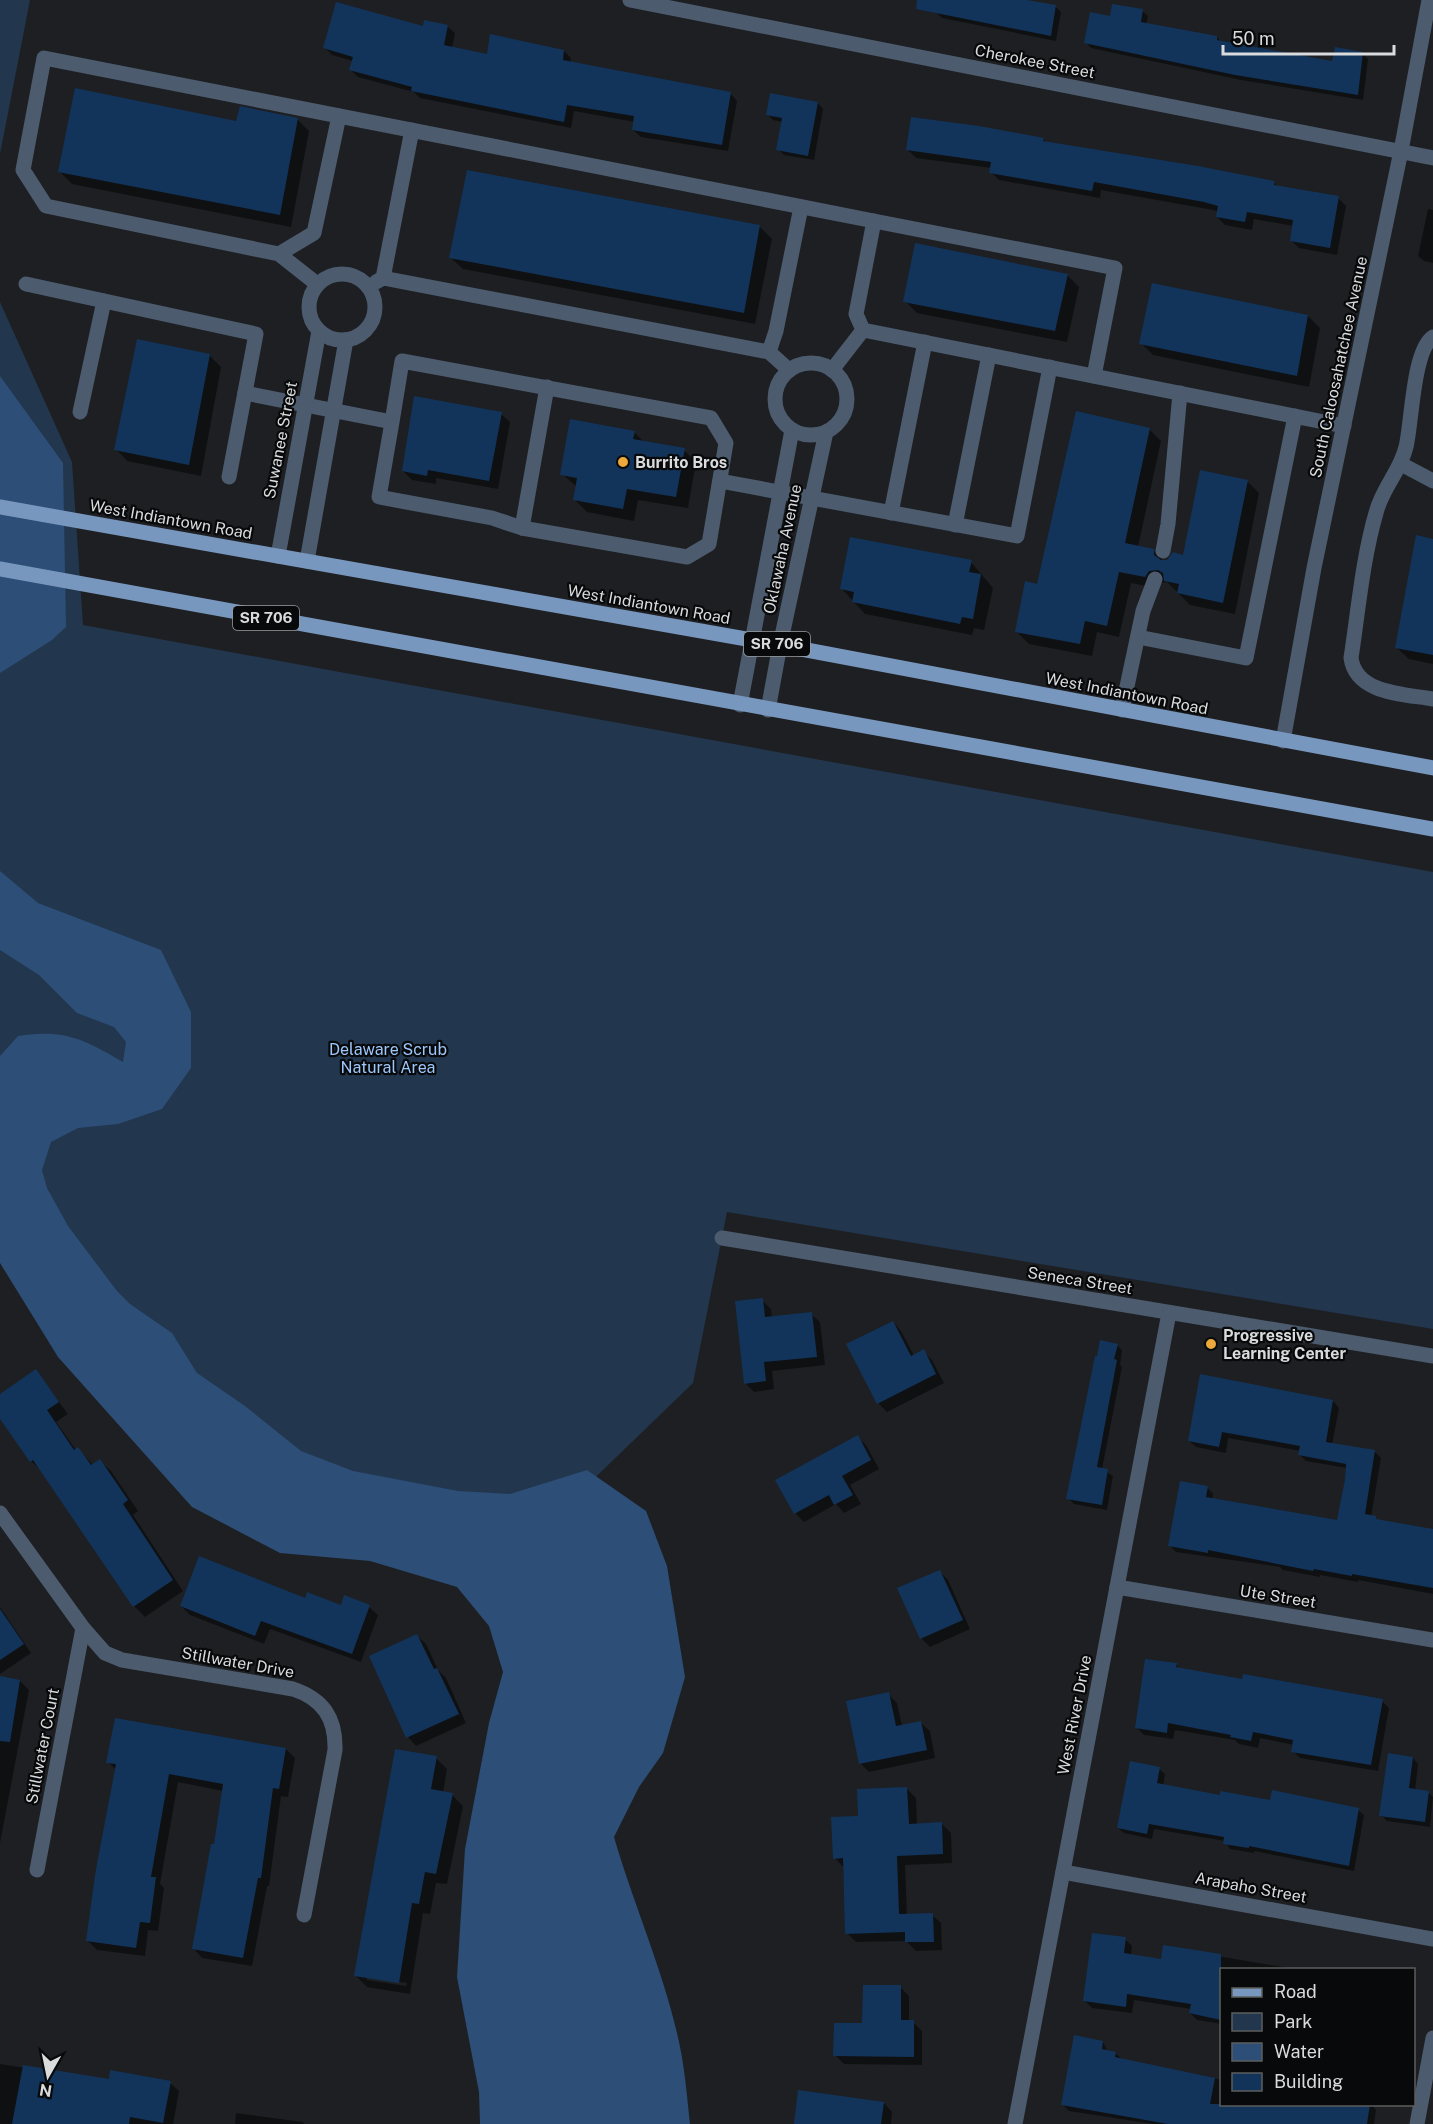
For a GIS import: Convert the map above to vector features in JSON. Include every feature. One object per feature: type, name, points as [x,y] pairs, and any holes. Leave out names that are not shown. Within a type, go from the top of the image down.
[{"type":"main road","name":"West Indiantown Road","points":[[0,507],[753,640],[1433,768]]},
{"type":"main road","name":"SR 706","points":[[0,569],[1433,829]]},
{"type":"street","name":"Cherokee Street","points":[[630,0],[1433,158]]},
{"type":"street","name":"South Caloosahatchee Avenue","points":[[1283,741],[1314,568],[1401,151],[1429,0]]},
{"type":"street","points":[[319,331],[329,338],[346,340],[367,330],[374,316],[375,301],[369,287],[358,277],[344,273],[329,276],[317,284],[279,255],[46,206],[23,170],[44,58],[1115,268],[1094,376]]},
{"type":"street","points":[[279,255],[314,233],[339,116]]},
{"type":"street","points":[[383,278],[412,130]]},
{"type":"street","points":[[769,352],[776,331],[801,207]]},
{"type":"street","points":[[863,330],[856,314],[874,221]]},
{"type":"street","points":[[369,287],[383,278],[769,352],[789,370]]},
{"type":"street","points":[[26,284],[256,334],[229,477]]},
{"type":"street","name":"Suwanee Street","points":[[278,556],[319,331],[310,317],[309,308],[312,291],[317,284]]},
{"type":"street","points":[[80,412],[104,301]]},
{"type":"street","points":[[863,330],[1344,426]]},
{"type":"street","points":[[826,432],[814,435],[792,430],[777,412],[775,400],[781,378],[789,370],[811,363],[832,370],[863,330]]},
{"type":"street","points":[[1433,337],[1422,350],[1406,447],[1401,464],[1396,474],[1384,487],[1375,514],[1351,658],[1356,676],[1367,684],[1433,699]]},
{"type":"street","points":[[307,561],[346,340]]},
{"type":"street","points":[[891,513],[925,342]]},
{"type":"street","points":[[955,525],[989,355]]},
{"type":"street","points":[[402,361],[547,387],[711,418],[726,444],[709,544],[687,557],[522,528],[492,518],[379,497],[402,361]]},
{"type":"street","points":[[720,481],[1017,536],[1050,367]]},
{"type":"street","name":"Oklawaha Avenue","points":[[768,710],[826,432],[836,425],[847,402],[846,390],[832,370]]},
{"type":"street","points":[[522,528],[547,387]]},
{"type":"street","points":[[244,393],[392,422]]},
{"type":"street","points":[[1163,551],[1168,524],[1180,393]]},
{"type":"street","points":[[1138,637],[1246,658],[1295,416]]},
{"type":"street","name":"Oklawaha Avenue","points":[[741,705],[792,430]]},
{"type":"street","points":[[1401,464],[1433,481]]},
{"type":"street","points":[[1122,710],[1143,611],[1155,579]]},
{"type":"street","name":"Seneca Street","points":[[722,1238],[1433,1356]]},
{"type":"street","name":"West River Drive","points":[[1015,2124],[1169,1313]]},
{"type":"street","name":"Stillwater Drive","points":[[0,1513],[83,1628],[105,1653],[122,1660],[293,1689],[308,1694],[322,1704],[331,1718],[336,1733],[335,1750],[304,1915]]},
{"type":"street","name":"Ute Street","points":[[1117,1587],[1433,1640]]},
{"type":"street","name":"Stillwater Court","points":[[37,1870],[83,1628]]},
{"type":"street","name":"Arapaho Street","points":[[1063,1872],[1433,1939]]},
{"type":"street","points":[[1417,2124],[1433,2038]]},
{"type":"green space","points":[[0,0],[30,0],[0,154]]},
{"type":"green space","name":"Delaware Scrub Natural Area","points":[[0,302],[72,462],[83,625],[1433,872],[1433,1329],[727,1212],[693,1383],[575,1497],[452,1503],[305,1476],[167,1359],[0,1181]]},
{"type":"water","points":[[0,376],[63,463],[66,627],[52,640],[0,673]]},
{"type":"water","points":[[0,871],[38,903],[161,950],[191,1012],[191,1068],[162,1109],[118,1124],[78,1128],[51,1142],[42,1170],[47,1188],[68,1226],[117,1291],[130,1304],[172,1333],[197,1373],[245,1406],[301,1451],[353,1471],[458,1491],[510,1494],[587,1470],[646,1511],[667,1566],[685,1677],[663,1753],[639,1787],[614,1837],[673,2016],[683,2062],[690,2124],[480,2124],[479,2092],[457,1977],[465,1849],[489,1723],[503,1672],[489,1626],[457,1587],[370,1561],[280,1553],[192,1507],[58,1357],[0,1263],[0,1056],[18,1036],[49,1034],[85,1042],[123,1062],[126,1042],[114,1027],[77,1013],[39,975],[0,950]]},
{"type":"building","points":[[917,0],[1027,0],[1056,5],[1051,36],[916,9]]},
{"type":"building","points":[[336,2],[423,26],[424,20],[448,25],[444,45],[487,54],[490,34],[564,50],[563,60],[731,92],[722,145],[632,130],[634,116],[567,105],[564,122],[411,91],[412,87],[349,70],[353,57],[323,48]]},
{"type":"building","points":[[1112,4],[1143,9],[1141,22],[1217,36],[1217,40],[1332,61],[1335,47],[1363,52],[1358,95],[1235,75],[1084,43],[1090,12],[1110,16]]},
{"type":"building","points":[[75,88],[236,121],[240,106],[298,118],[280,215],[58,172]]},
{"type":"building","points":[[770,93],[818,102],[808,156],[776,150],[782,118],[766,115]]},
{"type":"building","points":[[911,117],[979,126],[1044,138],[1043,141],[1198,166],[1274,181],[1274,185],[1339,196],[1330,248],[1290,241],[1293,220],[1247,212],[1245,222],[1216,217],[1218,206],[1204,202],[1094,182],[1092,191],[989,173],[991,162],[906,150]]},
{"type":"building","points":[[467,170],[760,225],[744,313],[449,258]]},
{"type":"building","points":[[915,243],[1068,274],[1055,331],[903,302]]},
{"type":"building","points":[[1152,283],[1308,315],[1297,376],[1139,344]]},
{"type":"building","points":[[137,339],[210,354],[189,465],[114,450]]},
{"type":"building","points":[[414,396],[502,412],[489,481],[428,470],[427,476],[402,471]]},
{"type":"building","points":[[1076,411],[1150,428],[1125,543],[1154,549],[1154,555],[1161,560],[1167,560],[1173,552],[1183,555],[1200,470],[1248,480],[1223,603],[1177,593],[1179,584],[1164,581],[1163,573],[1158,570],[1149,571],[1145,577],[1119,572],[1107,626],[1085,621],[1080,644],[1015,632],[1025,581],[1037,584]]},
{"type":"building","name":"Burrito Bros","points":[[570,419],[635,431],[633,439],[685,448],[676,497],[627,489],[623,509],[573,500],[577,478],[560,475]]},
{"type":"building","points":[[1416,535],[1433,539],[1433,655],[1395,648]]},
{"type":"building","points":[[850,537],[972,560],[969,572],[981,574],[973,619],[962,617],[960,624],[852,602],[854,592],[840,589]]},
{"type":"building","points":[[763,1298],[765,1317],[812,1312],[817,1357],[764,1362],[766,1381],[744,1384],[735,1301]]},
{"type":"building","points":[[893,1321],[911,1356],[924,1349],[936,1374],[877,1404],[846,1344]]},
{"type":"building","points":[[1100,1340],[1118,1344],[1097,1467],[1108,1469],[1102,1505],[1066,1499]]},
{"type":"building","points":[[36,1369],[59,1402],[47,1410],[74,1450],[78,1447],[91,1465],[100,1459],[128,1500],[123,1504],[173,1580],[133,1607],[33,1460],[30,1462],[0,1419],[0,1394]]},
{"type":"building","points":[[1200,1374],[1333,1400],[1326,1442],[1375,1450],[1365,1514],[1376,1516],[1376,1519],[1433,1529],[1433,1588],[1352,1574],[1352,1576],[1314,1569],[1313,1571],[1208,1550],[1208,1553],[1168,1546],[1180,1481],[1208,1486],[1206,1497],[1337,1520],[1345,1479],[1346,1464],[1298,1455],[1300,1446],[1222,1432],[1219,1447],[1188,1441]]},
{"type":"building","points":[[858,1435],[871,1460],[842,1476],[853,1495],[834,1505],[829,1495],[794,1514],[775,1480]]},
{"type":"building","points":[[199,1556],[305,1598],[307,1592],[341,1605],[344,1595],[370,1605],[352,1654],[261,1621],[255,1636],[180,1606]]},
{"type":"building","points":[[940,1570],[963,1620],[920,1639],[897,1588]]},
{"type":"building","points":[[0,1609],[24,1644],[0,1660]]},
{"type":"building","points":[[417,1634],[434,1669],[437,1668],[459,1714],[406,1738],[369,1656]]},
{"type":"building","points":[[1145,1659],[1177,1663],[1176,1667],[1242,1679],[1243,1674],[1383,1699],[1371,1765],[1291,1752],[1293,1740],[1253,1732],[1251,1741],[1168,1723],[1167,1733],[1135,1728]]},
{"type":"building","points":[[0,1676],[20,1680],[10,1742],[0,1741]]},
{"type":"building","points":[[889,1692],[896,1726],[921,1721],[927,1750],[859,1764],[846,1701]]},
{"type":"building","points":[[115,1718],[286,1748],[279,1789],[273,1788],[261,1878],[258,1878],[243,1958],[192,1949],[211,1844],[214,1844],[223,1784],[169,1774],[151,1877],[156,1877],[150,1923],[140,1922],[136,1948],[86,1941],[96,1869],[116,1764],[106,1763]]},
{"type":"building","points":[[395,1749],[437,1756],[431,1789],[453,1793],[436,1874],[425,1872],[419,1904],[412,1903],[399,1983],[354,1976]]},
{"type":"building","points":[[1388,1753],[1413,1757],[1409,1788],[1429,1791],[1425,1822],[1379,1816]]},
{"type":"building","points":[[1130,1761],[1160,1767],[1157,1783],[1220,1795],[1220,1791],[1270,1800],[1272,1790],[1359,1808],[1349,1866],[1249,1846],[1249,1848],[1223,1844],[1224,1837],[1149,1824],[1147,1834],[1117,1828]]},
{"type":"building","points":[[907,1787],[909,1824],[942,1822],[943,1854],[897,1856],[899,1914],[933,1913],[934,1942],[905,1942],[905,1932],[845,1934],[843,1858],[833,1859],[831,1817],[858,1816],[857,1789]]},
{"type":"building","points":[[1092,1933],[1126,1937],[1124,1953],[1161,1959],[1163,1945],[1221,1954],[1220,2020],[1189,2013],[1191,2004],[1127,1994],[1126,2007],[1083,2001]]},
{"type":"building","points":[[863,1985],[901,1985],[901,2020],[914,2020],[914,2057],[833,2056],[834,2023],[862,2023]]},
{"type":"building","points":[[1074,2035],[1103,2041],[1102,2049],[1116,2052],[1115,2057],[1215,2078],[1210,2104],[1220,2104],[1220,2106],[1370,2106],[1367,2124],[1168,2124],[1061,2105]]},
{"type":"building","points":[[23,2065],[109,2079],[110,2070],[171,2081],[163,2123],[130,2117],[129,2124],[12,2124]]},
{"type":"building","points":[[798,2090],[884,2102],[881,2124],[794,2124]]},
{"type":"place","name":"Burrito Bros","points":[[623,462]]},
{"type":"place","name":"Progressive Learning Center","points":[[1211,1344]]}]
